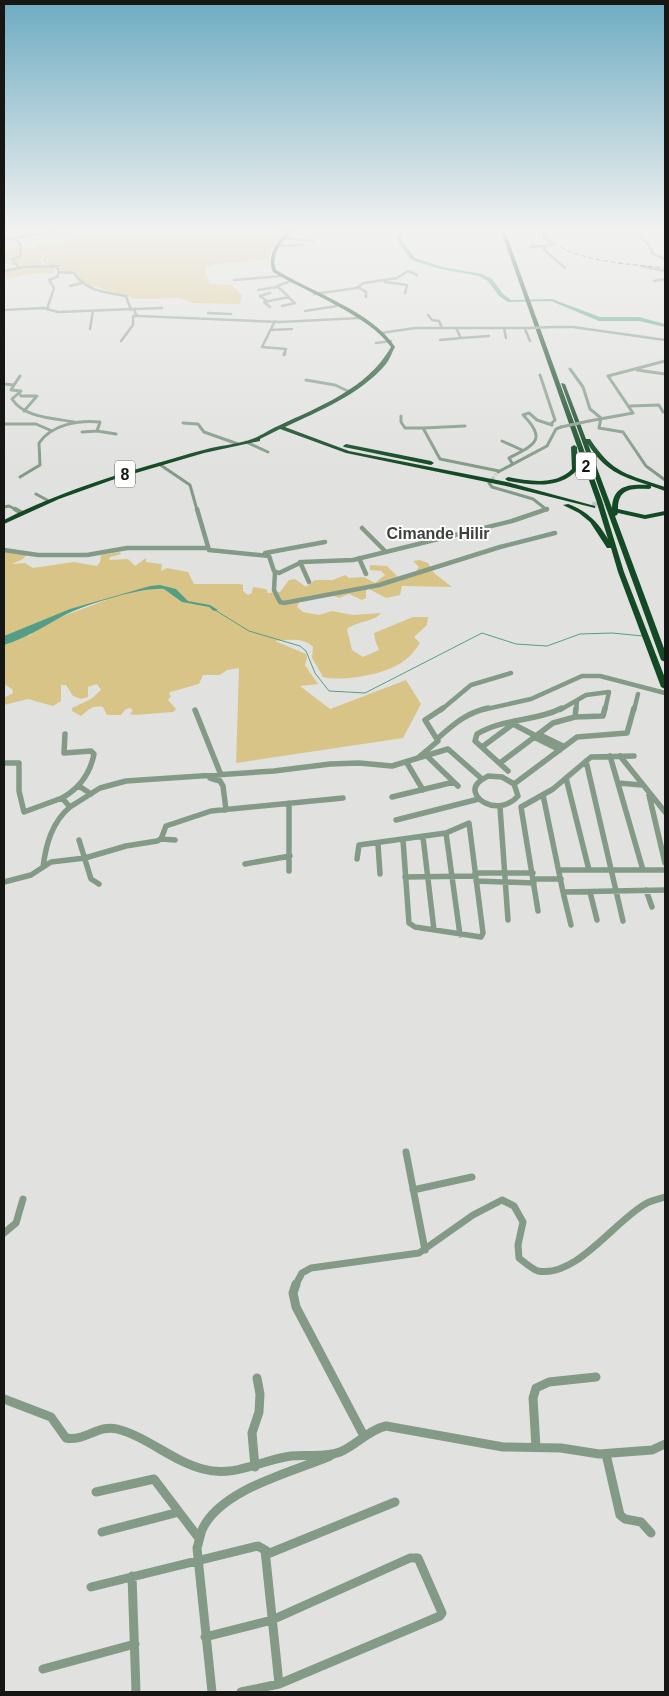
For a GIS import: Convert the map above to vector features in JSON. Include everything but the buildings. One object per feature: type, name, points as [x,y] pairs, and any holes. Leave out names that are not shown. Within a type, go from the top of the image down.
[{"type":"highway","points":[[345,310],[360,318],[391,341]]},
{"type":"highway","name":"2","points":[[535,310],[599,500],[621,572],[636,607],[665,687]]},
{"type":"highway","name":"8","points":[[4,522],[47,500],[87,485],[274,433],[350,392],[367,380],[390,353],[393,347],[391,341]]},
{"type":"highway","name":"8","points":[[249,441],[296,422],[318,408]]},
{"type":"highway","name":"2","points":[[572,419],[616,528],[665,660]]},
{"type":"highway","points":[[336,444],[516,480],[547,482],[564,478],[575,469],[576,457],[572,419]]},
{"type":"highway","points":[[572,419],[604,464],[621,474],[665,489]]},
{"type":"highway","points":[[293,431],[296,422]]},
{"type":"highway","points":[[282,427],[384,464],[485,481],[571,507],[588,516],[598,526],[621,572]]},
{"type":"highway","points":[[274,433],[293,431],[336,444],[510,482],[593,506],[507,484],[348,452]]},
{"type":"highway","points":[[616,528],[614,504],[617,493],[624,488],[641,486],[665,493]]},
{"type":"highway","points":[[665,513],[645,517],[618,513],[650,521],[665,519]]},
{"type":"street","points":[[50,310],[56,312],[126,310]]},
{"type":"street","points":[[132,310],[136,316]]},
{"type":"street","points":[[305,311],[310,310]]},
{"type":"street","points":[[90,329],[89,324],[93,311]]},
{"type":"street","points":[[215,319],[218,313]]},
{"type":"street","points":[[121,341],[133,325],[133,316],[231,314]]},
{"type":"street","points":[[428,314],[432,320],[439,321],[442,328]]},
{"type":"street","points":[[205,316],[215,319],[309,324],[360,318]]},
{"type":"street","points":[[215,319],[228,319]]},
{"type":"street","points":[[275,322],[262,347],[286,349],[284,355]]},
{"type":"street","points":[[89,324],[95,324]]},
{"type":"street","points":[[381,333],[442,328],[525,329],[573,327],[665,340]]},
{"type":"street","points":[[456,328],[460,338]]},
{"type":"street","points":[[504,328],[506,338]]},
{"type":"street","points":[[270,330],[292,329]]},
{"type":"street","points":[[525,329],[530,341]]},
{"type":"street","points":[[440,340],[479,339],[489,336]]},
{"type":"street","points":[[376,343],[391,341]]},
{"type":"street","points":[[637,370],[643,366],[665,361]]},
{"type":"street","points":[[570,369],[583,387],[590,408],[601,418]]},
{"type":"street","points":[[512,463],[508,459],[535,444],[538,436],[532,421],[524,414],[530,414],[537,420],[560,427],[601,418],[630,416],[633,413],[630,406],[608,377],[622,372],[637,370],[665,374]]},
{"type":"street","points":[[540,375],[555,420],[551,424]]},
{"type":"street","points":[[20,376],[11,390],[20,390],[21,396],[37,396],[24,411]]},
{"type":"street","points":[[306,380],[335,385],[350,392]]},
{"type":"street","points":[[4,384],[14,385]]},
{"type":"street","points":[[19,393],[12,400],[16,406],[24,411],[39,416],[74,422]]},
{"type":"street","points":[[630,406],[659,405],[662,412]]},
{"type":"street","points":[[401,416],[401,422],[405,428],[465,426]]},
{"type":"street","points":[[601,418],[599,428],[623,432],[646,466],[665,480]]},
{"type":"street","points":[[20,477],[40,465],[39,441],[52,431],[83,420],[99,422],[97,431]]},
{"type":"street","points":[[4,424],[32,423],[52,431]]},
{"type":"street","points":[[183,423],[198,424],[203,431],[216,433],[228,442],[238,444]]},
{"type":"street","points":[[422,428],[440,459],[498,473],[512,463],[547,446],[560,427]]},
{"type":"street","points":[[82,432],[97,431],[116,434]]},
{"type":"street","points":[[249,441],[268,452]]},
{"type":"street","points":[[502,441],[522,450]]},
{"type":"street","points":[[159,464],[190,485],[208,548]]},
{"type":"street","points":[[275,572],[284,572],[300,562],[338,562],[359,558],[516,520],[548,510],[533,500],[492,487],[489,483]]},
{"type":"street","points":[[36,494],[47,500]]},
{"type":"street","points":[[4,507],[9,506],[22,513]]},
{"type":"street","points":[[362,528],[385,551]]},
{"type":"street","points":[[4,550],[38,555],[91,555],[127,548],[208,548],[213,551],[261,555],[270,557],[275,572],[274,592],[280,602],[284,603],[379,585],[494,548],[555,534]]},
{"type":"street","points":[[261,555],[325,542]]},
{"type":"street","points":[[359,558],[366,574]]},
{"type":"street","points":[[300,562],[309,582]]},
{"type":"street","points":[[438,739],[425,722],[428,717],[449,704],[471,685],[511,673]]},
{"type":"street","points":[[414,762],[437,743],[438,739],[460,718],[471,712],[531,699],[582,676],[600,676],[665,693]]},
{"type":"street","points":[[500,763],[553,723],[575,717],[603,716],[609,692],[593,691],[577,701],[543,716],[484,729],[477,734],[475,741],[508,771]]},
{"type":"street","points":[[514,784],[577,738],[627,733],[638,694]]},
{"type":"street","points":[[575,717],[577,701]]},
{"type":"street","points":[[196,710],[208,738],[220,775]]},
{"type":"street","points":[[511,723],[562,748]]},
{"type":"street","points":[[482,747],[511,723]]},
{"type":"street","points":[[4,763],[19,763],[19,791],[24,812],[62,798],[79,786],[91,766],[94,754],[91,751],[65,753],[66,734]]},
{"type":"street","points":[[43,867],[58,816],[105,786],[126,781],[220,775],[330,764],[359,763],[392,766],[414,762],[448,749],[482,779]]},
{"type":"street","points":[[392,797],[456,784],[427,756]]},
{"type":"street","points":[[538,911],[521,809],[526,803],[543,795],[593,756],[634,756]]},
{"type":"street","points":[[610,756],[643,870]]},
{"type":"street","points":[[620,756],[665,812]]},
{"type":"street","points":[[586,761],[613,870],[623,920]]},
{"type":"street","points":[[407,763],[423,790]]},
{"type":"street","points":[[495,776],[514,784],[518,796],[514,802],[500,807],[484,804],[478,799],[474,788],[482,779],[495,776]]},
{"type":"street","points":[[194,777],[220,781],[223,786],[226,810]]},
{"type":"street","points":[[566,778],[589,870]]},
{"type":"street","points":[[618,783],[642,785]]},
{"type":"street","points":[[79,786],[91,794]]},
{"type":"street","points":[[649,794],[665,863]]},
{"type":"street","points":[[543,795],[570,925]]},
{"type":"street","points":[[62,798],[70,807]]},
{"type":"street","points":[[161,839],[164,828],[168,825],[206,812],[343,798]]},
{"type":"street","points":[[396,820],[478,799]]},
{"type":"street","points":[[289,803],[289,871]]},
{"type":"street","points":[[500,807],[503,873],[508,920]]},
{"type":"street","points":[[652,812],[665,812]]},
{"type":"street","points":[[357,858],[358,846],[446,833],[469,823],[483,936],[478,938],[460,935],[415,927],[409,923],[403,840]]},
{"type":"street","points":[[446,833],[454,878],[460,935]]},
{"type":"street","points":[[423,837],[434,930]]},
{"type":"street","points":[[4,882],[31,876],[43,867],[55,862],[83,858],[122,846],[161,839],[176,840]]},
{"type":"street","points":[[79,840],[90,879],[99,884]]},
{"type":"street","points":[[378,844],[380,874]]},
{"type":"street","points":[[245,864],[290,856]]},
{"type":"street","points":[[560,870],[665,870]]},
{"type":"street","points":[[405,877],[454,878],[503,873],[534,878],[561,879]]},
{"type":"street","points":[[476,877],[504,882],[534,878]]},
{"type":"street","points":[[646,890],[652,907]]},
{"type":"street","points":[[563,892],[665,890]]},
{"type":"street","points":[[590,892],[597,920]]},
{"type":"street","points":[[406,1152],[425,1250]]},
{"type":"street","points":[[413,1190],[472,1177]]},
{"type":"street","points":[[364,1436],[296,1307],[293,1293],[302,1273],[311,1268],[332,1263],[406,1256],[425,1250],[473,1215],[496,1202],[507,1201],[516,1208],[523,1220],[523,1231],[517,1249],[519,1258],[534,1269],[553,1270],[569,1265],[587,1253],[642,1204],[654,1197],[665,1197]]},
{"type":"street","points":[[4,1233],[16,1223],[23,1199]]},
{"type":"street","points":[[536,1447],[533,1398],[536,1388],[549,1382],[596,1377]]},
{"type":"street","points":[[255,1467],[252,1433],[259,1412],[257,1378]]},
{"type":"street","points":[[4,1399],[50,1416],[67,1439],[81,1438],[105,1428],[115,1428],[195,1467],[227,1473],[255,1467],[286,1457],[336,1453]]},
{"type":"street","points":[[198,1537],[221,1508],[249,1488],[312,1465],[351,1447],[364,1436],[380,1427],[395,1426],[473,1443],[561,1448],[606,1454],[652,1450],[665,1444]]},
{"type":"street","points":[[606,1454],[620,1515],[625,1520],[641,1522],[651,1533]]},
{"type":"street","points":[[96,1492],[154,1479],[198,1537],[198,1560],[212,1692]]},
{"type":"street","points":[[91,1587],[258,1546],[270,1553],[395,1502]]},
{"type":"street","points":[[102,1532],[180,1512]]},
{"type":"street","points":[[265,1550],[279,1684]]},
{"type":"street","points":[[205,1637],[272,1620],[415,1557],[418,1558],[442,1613],[279,1684],[241,1692]]},
{"type":"street","points":[[132,1576],[136,1692]]},
{"type":"street","points":[[43,1669],[135,1644]]},
{"type":"shaded area","points":[[8,549],[8,551],[29,552],[23,559],[12,564],[25,563],[33,568],[74,562],[97,566],[101,555],[120,552],[121,554],[110,557],[109,560],[128,559],[135,566],[146,558],[146,562],[162,564],[161,571],[167,568],[188,572],[194,584],[240,584],[243,585],[243,591],[248,595],[252,593],[253,587],[266,589],[268,593],[280,592],[289,580],[295,579],[306,587],[315,580],[333,580],[345,575],[349,578],[364,577],[375,583],[385,575],[381,571],[370,570],[370,565],[387,566],[398,577],[415,573],[419,567],[413,561],[420,560],[428,563],[434,573],[452,587],[402,586],[400,595],[386,598],[369,589],[366,590],[366,598],[362,600],[349,594],[339,598],[320,594],[301,599],[297,607],[303,612],[319,615],[332,611],[353,615],[381,613],[374,618],[347,629],[352,650],[363,657],[379,650],[374,633],[413,617],[428,617],[427,625],[414,637],[420,643],[411,654],[398,665],[377,673],[354,678],[323,677],[312,658],[313,647],[309,644],[295,640],[275,641],[306,654],[305,665],[318,684],[300,686],[330,709],[406,680],[421,704],[403,738],[236,763],[239,668],[227,670],[220,675],[203,675],[199,684],[170,692],[171,696],[168,700],[176,709],[173,712],[135,715],[130,714],[133,710],[130,708],[126,709],[121,715],[107,715],[103,707],[96,707],[90,708],[81,716],[72,711],[72,708],[91,699],[101,690],[97,684],[88,687],[88,697],[81,699],[73,696],[66,685],[61,685],[61,701],[53,706],[28,699],[4,705],[4,698],[13,693],[12,689],[4,684],[4,643],[31,635],[32,632],[58,618],[109,599],[70,610],[4,638],[4,550]]},
{"type":"shaded area","points":[[160,585],[176,589],[188,601],[210,605],[218,610],[214,611],[209,607],[182,602],[164,589],[141,591],[84,607],[63,616],[27,636],[4,645],[4,636],[70,609],[150,586]]},
{"type":"waterway","points":[[577,310],[599,319],[639,319],[665,326]]},
{"type":"waterway","points":[[215,610],[249,631],[300,646],[306,651],[315,673],[329,691],[365,693],[482,633],[516,644],[547,646],[580,634],[612,633],[643,636]]},
{"type":"tunnel","points":[[489,483],[496,474]]},
{"type":"tunnel","points":[[592,504],[609,508]]},
{"type":"district","name":"Cimande Hilir","points":[[438,533]]}]
